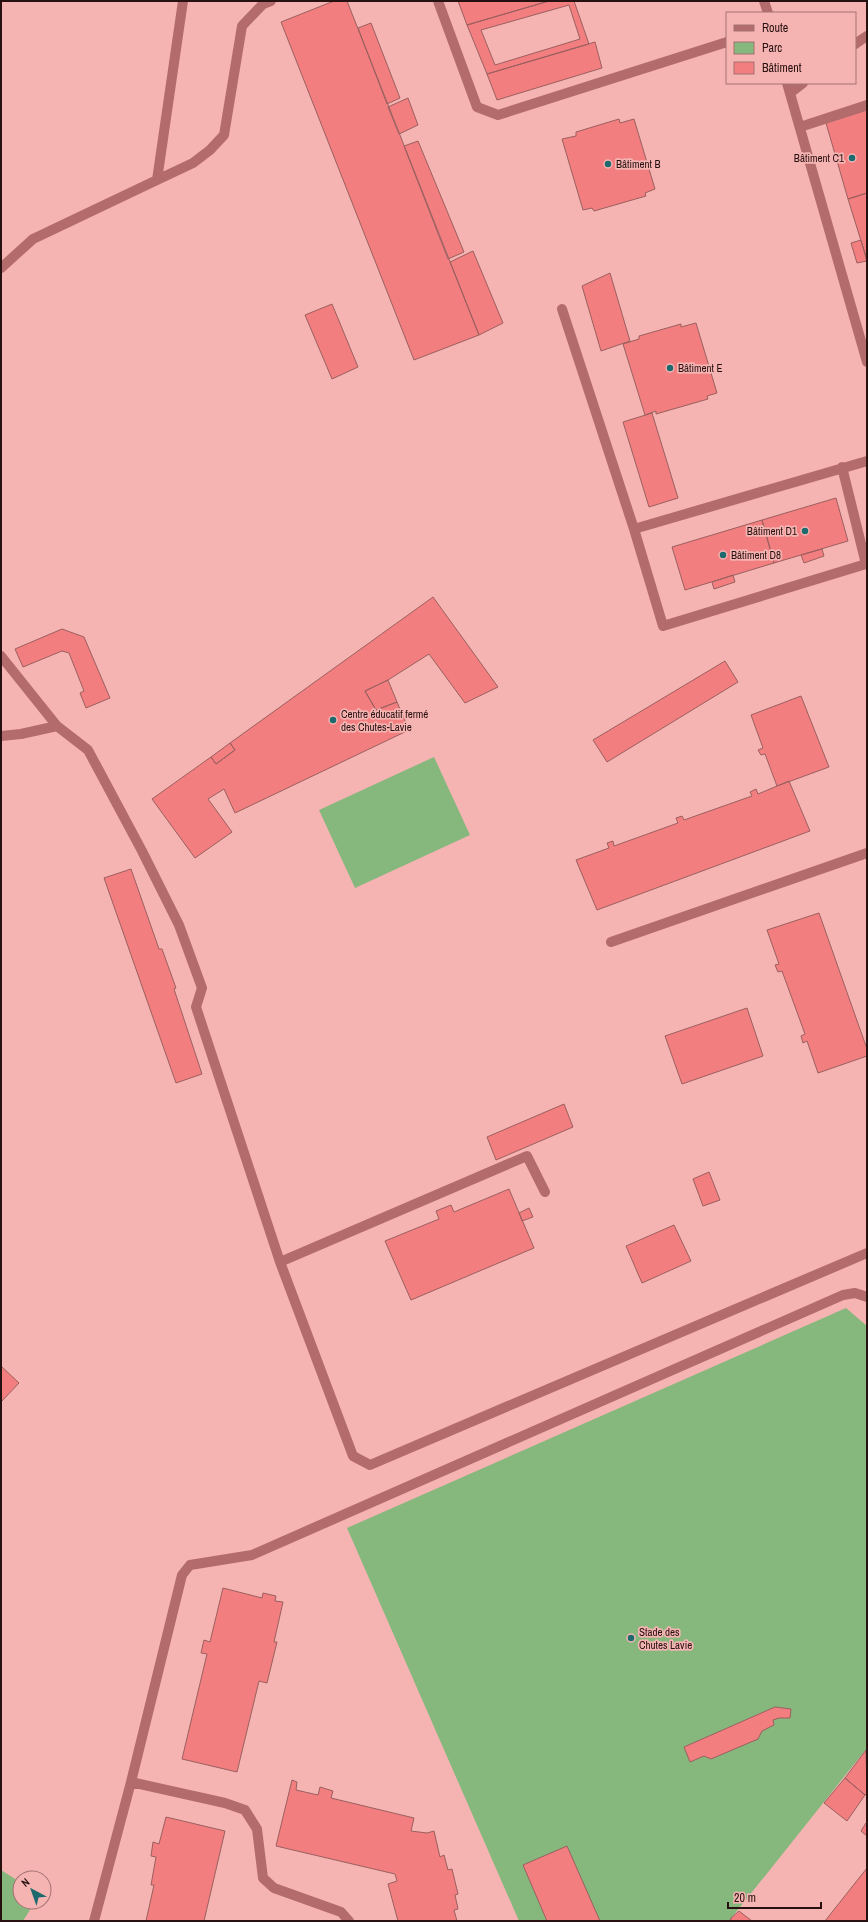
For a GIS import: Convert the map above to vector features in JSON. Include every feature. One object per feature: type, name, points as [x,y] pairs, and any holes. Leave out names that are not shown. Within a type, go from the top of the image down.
[{"type":"street","points":[[158,180],[183,1]]},
{"type":"street","points":[[1,268],[32,240],[193,163],[210,150],[224,135],[242,26],[263,4],[271,1]]},
{"type":"street","points":[[438,1],[477,107],[498,115],[726,42]]},
{"type":"street","points":[[764,1],[768,12]]},
{"type":"street","points":[[856,43],[867,36]]},
{"type":"street","points":[[800,84],[789,88],[867,362]]},
{"type":"street","points":[[800,126],[867,105]]},
{"type":"street","points":[[562,309],[634,529],[663,626],[866,564],[842,467]]},
{"type":"street","points":[[634,529],[842,467],[867,461]]},
{"type":"street","points":[[1,656],[57,726],[88,750],[142,851],[179,926],[202,988],[196,1007],[280,1262],[352,1456],[370,1465],[867,1253]]},
{"type":"street","points":[[1,736],[22,734],[57,726]]},
{"type":"street","points":[[611,942],[867,853]]},
{"type":"street","points":[[280,1262],[527,1156],[545,1192]]},
{"type":"street","points":[[94,1921],[132,1782],[182,1575],[190,1565],[252,1555],[843,1295],[855,1293],[867,1297]]},
{"type":"street","points":[[132,1782],[225,1803],[245,1810],[257,1829],[263,1878],[274,1888],[341,1912],[349,1921]]},
{"type":"green space","points":[[434,757],[470,835],[355,888],[319,810]]},
{"type":"green space","name":"Stade des Chutes Lavie","points":[[846,1308],[867,1326],[867,1748],[729,1921],[519,1921],[347,1528]]},
{"type":"green space","points":[[1,1870],[12,1877],[12,1910],[30,1910],[23,1921],[1,1921]]},
{"type":"building","points":[[334,1],[347,1],[479,335],[414,360],[281,22]]},
{"type":"building","points":[[458,1],[549,1],[467,25]]},
{"type":"building","points":[[549,1],[574,1],[589,44],[487,74],[467,25]],"holes":[[[569,5],[580,39],[495,65],[481,30]]]},
{"type":"building","points":[[371,23],[400,98],[387,104],[358,28]]},
{"type":"building","points":[[595,42],[602,68],[497,100],[487,74]]},
{"type":"building","points":[[408,98],[418,125],[399,134],[388,107]]},
{"type":"building","name":"Bâtiment C1","points":[[867,110],[867,193],[848,199],[826,123]]},
{"type":"building","name":"Bâtiment B","points":[[619,119],[620,123],[634,119],[655,189],[645,193],[646,196],[594,211],[592,208],[583,210],[562,139],[576,136],[576,132]]},
{"type":"building","points":[[418,141],[464,252],[448,259],[404,146]]},
{"type":"building","points":[[867,193],[867,260],[848,199]]},
{"type":"building","points":[[861,240],[867,261],[857,263],[851,243]]},
{"type":"building","points":[[473,251],[503,323],[479,335],[450,262]]},
{"type":"building","points":[[610,273],[630,341],[601,351],[582,286]]},
{"type":"building","points":[[332,304],[358,367],[332,379],[305,315]]},
{"type":"building","name":"Bâtiment E","points":[[696,323],[717,393],[707,396],[708,399],[656,414],[656,411],[645,415],[623,344],[639,339],[639,336],[681,324],[681,327]]},
{"type":"building","points":[[652,413],[678,498],[649,507],[623,422]]},
{"type":"building","name":"Bâtiment D1","points":[[836,498],[848,541],[774,563],[762,520]]},
{"type":"building","name":"Bâtiment D8","points":[[762,520],[774,563],[685,590],[672,547]]},
{"type":"building","points":[[822,549],[824,556],[804,563],[801,555]]},
{"type":"building","points":[[733,575],[735,582],[714,589],[712,582]]},
{"type":"building","name":"Centre éducatif fermé des Chutes-Lavie","points":[[433,597],[498,687],[465,703],[429,654],[388,680],[365,691],[376,710],[397,702],[409,730],[235,813],[224,789],[208,799],[232,832],[195,858],[152,799],[211,757],[216,764],[235,750],[230,743]]},
{"type":"building","points":[[62,629],[84,637],[110,698],[86,708],[80,693],[84,691],[69,653],[62,651],[23,667],[15,649]]},
{"type":"building","points":[[725,661],[738,682],[607,762],[593,740]]},
{"type":"building","points":[[388,680],[397,702],[376,710],[365,691]]},
{"type":"building","points":[[801,696],[829,767],[777,786],[765,754],[761,755],[758,750],[763,748],[751,715]]},
{"type":"building","points":[[230,743],[235,750],[216,764],[211,757]]},
{"type":"building","points":[[789,781],[810,831],[597,910],[576,860],[609,848],[607,843],[613,841],[614,846],[678,823],[676,818],[682,816],[684,820],[752,796],[750,792],[756,789],[758,794]]},
{"type":"building","points":[[131,869],[159,949],[162,949],[176,988],[174,989],[202,1074],[176,1083],[104,878]]},
{"type":"building","points":[[819,913],[867,1049],[867,1056],[818,1073],[807,1041],[803,1043],[801,1036],[805,1034],[782,971],[778,972],[775,965],[779,964],[767,930]]},
{"type":"building","points":[[747,1008],[763,1056],[682,1084],[665,1036]]},
{"type":"building","points":[[564,1104],[573,1127],[496,1160],[487,1137]]},
{"type":"building","points":[[709,1172],[720,1200],[703,1206],[693,1179]]},
{"type":"building","points":[[509,1189],[534,1248],[411,1300],[385,1241],[439,1219],[436,1211],[451,1205],[454,1212]]},
{"type":"building","points":[[529,1208],[533,1217],[522,1221],[519,1213]]},
{"type":"building","points":[[674,1225],[691,1261],[642,1283],[626,1246]]},
{"type":"building","points":[[1,1366],[19,1383],[1,1402]]},
{"type":"building","points":[[223,1588],[262,1598],[263,1593],[276,1596],[275,1601],[283,1602],[274,1642],[277,1642],[267,1683],[259,1681],[237,1772],[182,1759],[207,1654],[201,1653],[204,1640],[210,1642]]},
{"type":"building","points":[[775,1707],[791,1709],[790,1718],[779,1718],[773,1720],[774,1725],[762,1731],[758,1739],[711,1759],[704,1756],[690,1762],[684,1747]]},
{"type":"building","points":[[866,1750],[867,1793],[865,1795],[845,1778]]},
{"type":"building","points":[[845,1778],[865,1795],[847,1821],[824,1803]]},
{"type":"building","points":[[292,1780],[297,1782],[296,1790],[318,1795],[320,1787],[333,1791],[331,1798],[414,1818],[411,1831],[427,1833],[434,1831],[440,1857],[444,1855],[448,1870],[452,1869],[458,1894],[455,1895],[458,1909],[454,1910],[457,1921],[398,1921],[388,1884],[397,1881],[395,1874],[276,1846]]},
{"type":"building","points":[[166,1817],[225,1831],[204,1921],[146,1921],[154,1885],[151,1885],[156,1857],[151,1856],[153,1842],[159,1844]]},
{"type":"building","points":[[866,1823],[867,1824],[867,1836],[861,1831]]},
{"type":"building","points":[[567,1846],[600,1921],[547,1921],[523,1865]]},
{"type":"building","points":[[867,1868],[867,1921],[825,1921]]},
{"type":"building","points":[[739,1911],[752,1921],[733,1921],[730,1919]]},
{"type":"place","name":"Bâtiment C1","points":[[852,158]]},
{"type":"place","name":"Bâtiment B","points":[[608,164]]},
{"type":"place","name":"Bâtiment E","points":[[670,368]]},
{"type":"place","name":"Bâtiment D1","points":[[805,531]]},
{"type":"place","name":"Bâtiment D8","points":[[723,555]]},
{"type":"place","name":"Centre éducatif fermé des Chutes-Lavie","points":[[333,720]]},
{"type":"place","name":"Stade des Chutes Lavie","points":[[631,1638]]}]
